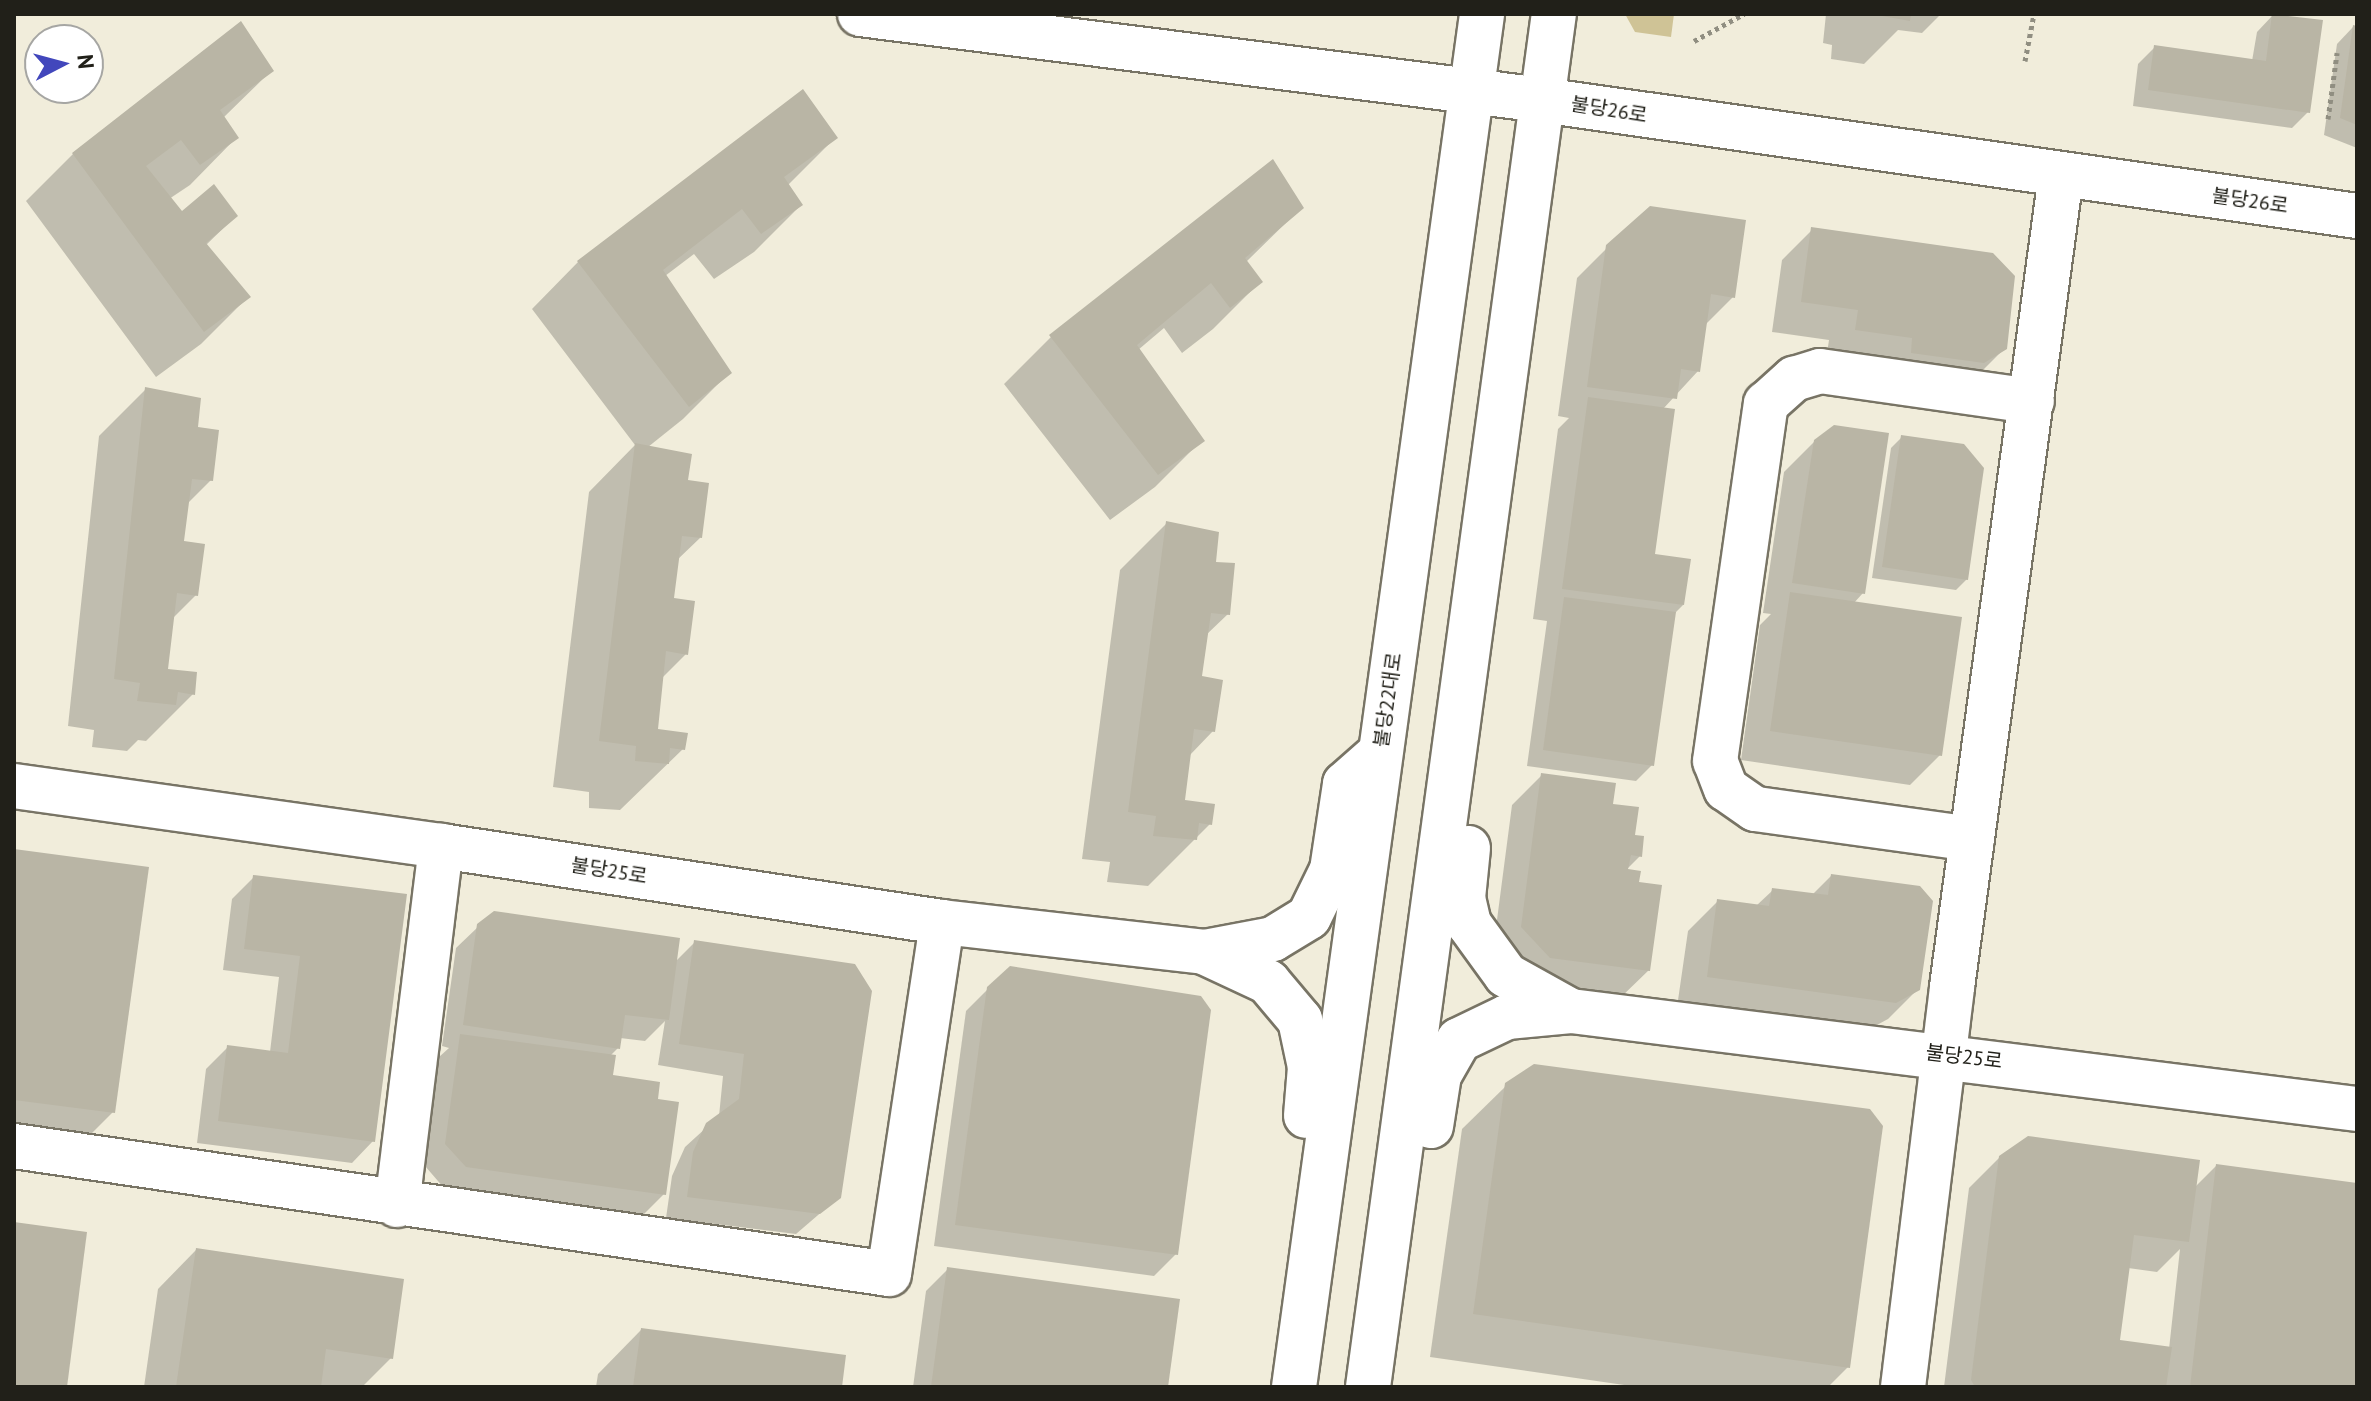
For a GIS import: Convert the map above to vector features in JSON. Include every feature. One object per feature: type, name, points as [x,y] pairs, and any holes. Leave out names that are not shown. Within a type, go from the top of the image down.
[{"type":"street","name":"불당26로","points":[[860,14],[1542,100],[2357,216]]},
{"type":"street","name":"불당22대로","points":[[1294,1387],[1482,14]]},
{"type":"street","points":[[1368,1387],[1554,14]]},
{"type":"street","points":[[1903,1387],[1943,1054],[2061,175]]},
{"type":"street","points":[[1972,839],[1755,809],[1726,789],[1715,761],[1766,404],[1794,379],[1820,371],[2032,401]]},
{"type":"street","points":[[1204,952],[1273,939],[1309,917],[1332,870],[1345,784],[1380,753]]},
{"type":"street","points":[[1454,754],[1473,800],[1463,898],[1469,924],[1506,975],[1571,1011]]},
{"type":"street","name":"불당25로","points":[[14,786],[441,846],[942,922],[1204,952]]},
{"type":"street","points":[[397,1205],[441,846]]},
{"type":"street","points":[[14,1146],[397,1205],[889,1274],[942,922]]},
{"type":"street","points":[[1204,952],[1268,982],[1300,1020],[1310,1067],[1304,1112],[1323,1170]]},
{"type":"street","points":[[1397,1177],[1430,1130],[1439,1075],[1459,1040],[1507,1017],[1571,1011]]},
{"type":"street","name":"불당25로","points":[[1571,1011],[1943,1054],[2357,1109]]},
{"type":"path","points":[[1694,41],[1744,14]]},
{"type":"path","points":[[2025,61],[2034,14]]},
{"type":"path","points":[[2328,119],[2337,53]]},
{"type":"shaded area","points":[[1625,14],[1674,14],[1671,37],[1635,32]]},
{"type":"building","points":[[1871,14],[1911,14],[1910,21]]},
{"type":"building","points":[[2272,14],[2323,20],[2310,113],[2148,90],[2154,45],[2266,61]]},
{"type":"building","points":[[241,21],[274,71],[220,110],[239,138],[200,165],[181,140],[146,166],[182,211],[214,184],[238,216],[206,243],[251,297],[204,332],[72,153]]},
{"type":"building","points":[[2353,25],[2357,26],[2357,125],[2340,118]]},
{"type":"building","points":[[803,89],[838,138],[784,177],[803,205],[761,234],[742,209],[663,270],[732,373],[689,407],[577,261]]},
{"type":"building","points":[[1273,159],[1304,208],[1245,258],[1263,282],[1230,308],[1211,283],[1137,345],[1205,441],[1158,475],[1049,335]]},
{"type":"building","points":[[1650,206],[1746,220],[1735,298],[1711,294],[1700,372],[1681,369],[1677,399],[1587,387],[1606,245]]},
{"type":"building","points":[[1811,227],[1993,253],[2015,276],[2007,349],[1984,363],[1911,353],[1912,338],[1855,330],[1858,310],[1801,302]]},
{"type":"building","points":[[145,387],[201,398],[198,427],[219,430],[213,481],[192,479],[184,541],[205,544],[198,596],[177,593],[168,669],[197,672],[195,695],[178,692],[176,705],[137,701],[140,683],[114,679]]},
{"type":"building","points":[[1588,397],[1675,409],[1655,554],[1691,559],[1684,605],[1562,589]]},
{"type":"building","points":[[1834,425],[1889,433],[1865,594],[1792,583],[1814,440]]},
{"type":"building","points":[[1901,435],[1964,444],[1984,468],[1968,580],[1882,567]]},
{"type":"building","points":[[635,443],[692,454],[688,480],[709,483],[702,538],[682,536],[674,598],[695,601],[688,655],[666,651],[658,729],[688,733],[685,750],[670,748],[669,764],[635,761],[636,746],[599,741]]},
{"type":"building","points":[[1166,521],[1219,532],[1216,562],[1235,563],[1230,615],[1211,613],[1202,676],[1223,680],[1215,732],[1194,729],[1185,800],[1215,804],[1212,825],[1199,823],[1197,840],[1153,836],[1156,816],[1128,812]]},
{"type":"building","points":[[1790,592],[1962,617],[1942,756],[1770,731]]},
{"type":"building","points":[[1564,597],[1676,612],[1654,766],[1543,750]]},
{"type":"building","points":[[1541,773],[1616,783],[1613,804],[1639,807],[1635,835],[1644,836],[1642,857],[1631,855],[1628,869],[1641,871],[1639,882],[1662,885],[1650,971],[1550,958],[1521,927]]},
{"type":"building","points":[[14,849],[149,867],[115,1113],[14,1100]]},
{"type":"building","points":[[1831,874],[1920,886],[1933,901],[1920,990],[1896,1003],[1707,977],[1717,899],[1769,906],[1772,888],[1828,895]]},
{"type":"building","points":[[253,875],[407,894],[375,1142],[218,1121],[227,1045],[288,1053],[300,956],[244,949]]},
{"type":"building","points":[[494,911],[680,938],[669,1020],[625,1015],[620,1049],[463,1025],[477,924]]},
{"type":"building","points":[[694,940],[855,964],[872,991],[841,1198],[820,1214],[687,1197],[693,1152],[706,1123],[739,1099],[744,1054],[679,1044]]},
{"type":"building","points":[[1010,966],[1201,996],[1211,1010],[1178,1255],[955,1225],[987,987]]},
{"type":"building","points":[[460,1034],[616,1055],[613,1075],[660,1082],[658,1099],[679,1102],[666,1195],[466,1167],[445,1144]]},
{"type":"building","points":[[1534,1064],[1870,1109],[1883,1126],[1850,1368],[1473,1314],[1505,1083]]},
{"type":"building","points":[[2028,1136],[2200,1160],[2189,1242],[2134,1235],[2120,1340],[2172,1347],[2166,1387],[1975,1387],[1971,1380],[1999,1156]]},
{"type":"building","points":[[2216,1164],[2357,1183],[2357,1387],[2190,1387]]},
{"type":"building","points":[[14,1222],[87,1232],[67,1387],[14,1387]]},
{"type":"building","points":[[196,1248],[404,1279],[393,1359],[326,1349],[321,1387],[176,1387]]},
{"type":"building","points":[[947,1267],[1180,1299],[1168,1387],[931,1387]]},
{"type":"building","points":[[641,1328],[846,1355],[842,1387],[633,1387]]}]
